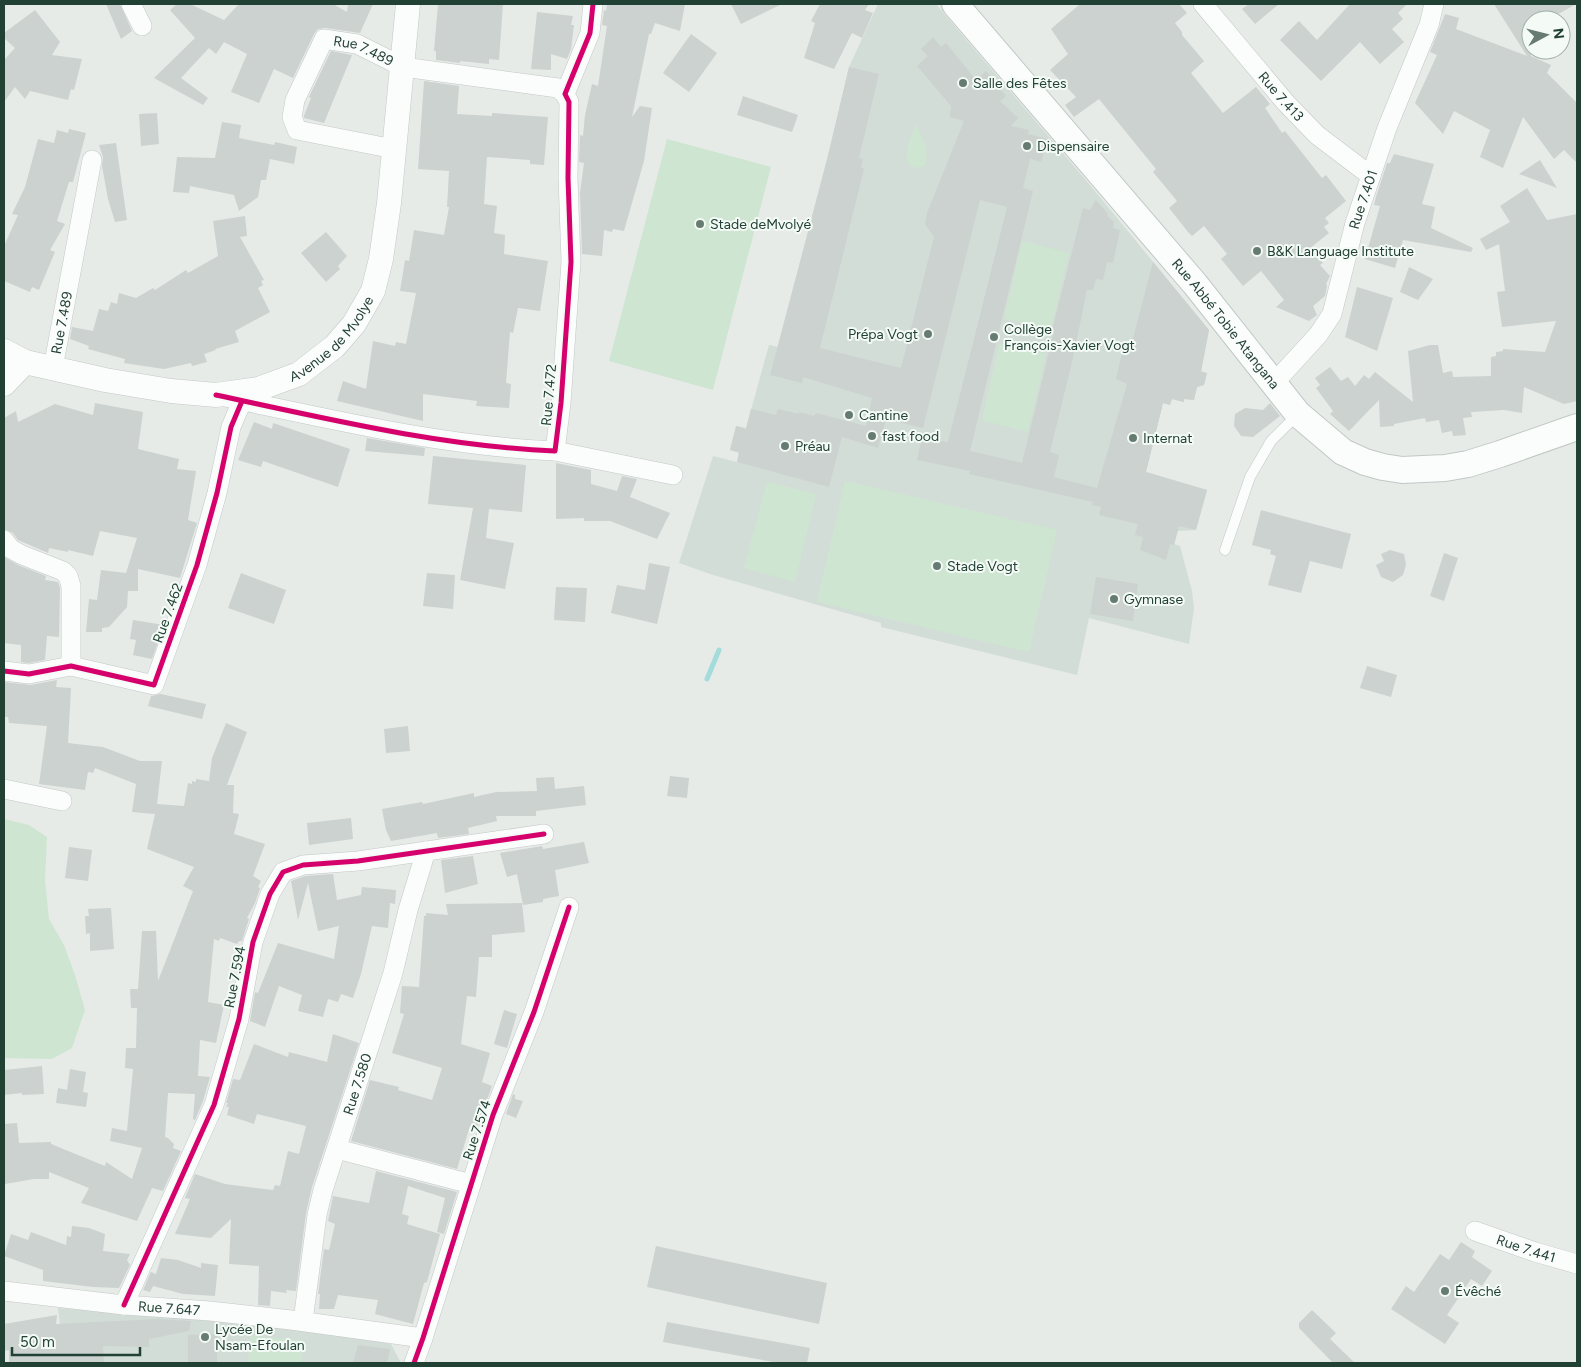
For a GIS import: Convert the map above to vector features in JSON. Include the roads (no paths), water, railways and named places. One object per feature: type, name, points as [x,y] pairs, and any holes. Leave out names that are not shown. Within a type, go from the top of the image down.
[{"type":"main road","name":"Rue Abbé Tobie Atangana","points":[[955,4],[1182,269],[1298,414],[1343,452],[1364,462],[1382,467],[1402,470],[1438,469],[1468,464],[1577,427]]},
{"type":"street","points":[[131,4],[142,26]]},
{"type":"street","name":"Avenue de Mvolye","points":[[4,351],[25,362],[105,380],[171,391],[216,395],[258,389],[299,374],[335,346],[354,324],[373,291],[381,259],[403,67],[408,4]]},
{"type":"street","points":[[565,94],[590,34],[593,4]]},
{"type":"street","name":"Rue 7.413","points":[[1203,4],[1317,136],[1371,176]]},
{"type":"street","name":"Rue 7.401","points":[[1274,383],[1318,335],[1332,314],[1355,223],[1387,128],[1429,25],[1431,6]]},
{"type":"street","name":"Rue 7.489","points":[[394,149],[297,130],[292,117],[295,100],[324,39],[357,44],[403,67],[558,88],[565,94]]},
{"type":"street","name":"Rue 7.472","points":[[555,451],[561,403],[571,262],[568,178],[569,102],[565,94]]},
{"type":"street","name":"Rue 7.489","points":[[53,368],[92,160]]},
{"type":"street","points":[[4,384],[25,362]]},
{"type":"street","points":[[216,395],[387,431],[504,448],[555,451],[673,475]]},
{"type":"street","name":"Rue 7.462","points":[[4,671],[29,674],[71,666],[154,685],[197,565],[217,493],[231,427],[242,401]]},
{"type":"street","points":[[4,540],[11,549],[63,571],[68,576],[71,586],[71,666]]},
{"type":"street","points":[[4,789],[62,802]]},
{"type":"street","name":"Rue 7.594","points":[[124,1305],[214,1105],[239,1019],[253,942],[270,894],[283,872],[303,865],[358,861],[544,834]]},
{"type":"street","name":"Rue 7.580","points":[[303,1321],[317,1215],[323,1190],[393,973],[408,910],[426,850]]},
{"type":"street","name":"Rue 7.574","points":[[414,1363],[424,1338],[497,1104],[534,1012],[569,907]]},
{"type":"street","points":[[337,1149],[471,1184]]},
{"type":"street","name":"Rue 7.441","points":[[1475,1231],[1535,1252],[1577,1264]]},
{"type":"street","name":"Rue 7.647","points":[[4,1290],[124,1305],[210,1311],[303,1321],[424,1338]]},
{"type":"lane","points":[[1225,550],[1250,477],[1271,440],[1298,414]]},
{"type":"waterway","points":[[707,679],[719,650]]},
{"type":"place","name":"Salle des Fêtes","points":[[963,83]]},
{"type":"place","name":"Dispensaire","points":[[1027,146]]},
{"type":"place","name":"Stade deMvolyé","points":[[700,224]]},
{"type":"place","name":"B&K Language Institute","points":[[1257,251]]},
{"type":"place","name":"Prépa Vogt","points":[[928,334]]},
{"type":"place","name":"Collège François-Xavier Vogt","points":[[994,337]]},
{"type":"place","name":"Cantine","points":[[849,415]]},
{"type":"place","name":"fast food","points":[[872,436]]},
{"type":"place","name":"Internat","points":[[1133,438]]},
{"type":"place","name":"Préau","points":[[785,446]]},
{"type":"place","name":"Stade Vogt","points":[[937,566]]},
{"type":"place","name":"Gymnase","points":[[1114,599]]},
{"type":"place","name":"Évêché","points":[[1445,1291]]},
{"type":"place","name":"Lycée De Nsam-Efoulan","points":[[205,1337]]}]
